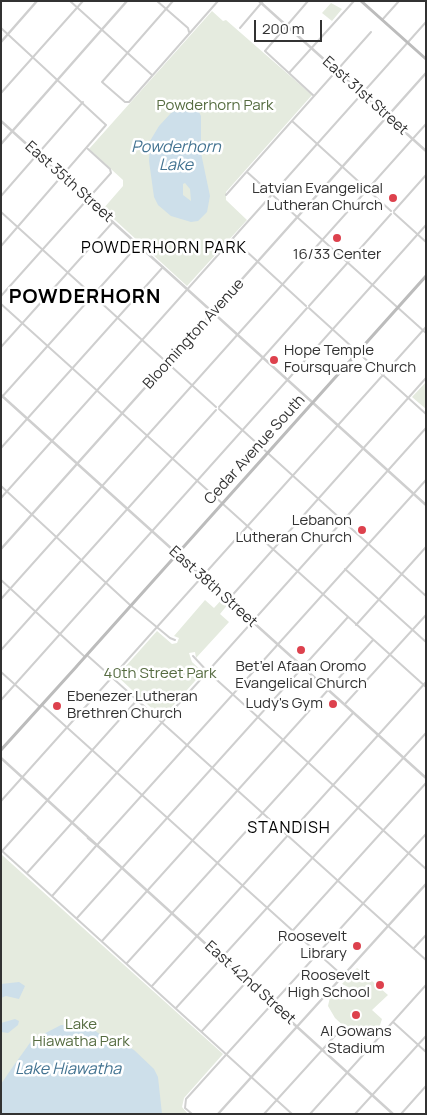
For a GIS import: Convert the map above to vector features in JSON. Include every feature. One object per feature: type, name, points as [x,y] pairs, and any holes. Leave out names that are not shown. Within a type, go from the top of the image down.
[{"type":"main road","points":[[361,1],[426,59]]},
{"type":"main road","name":"Cedar Avenue South","points":[[1,750],[426,276]]},
{"type":"street","points":[[1,42],[37,1]]},
{"type":"street","points":[[70,1],[153,75]]},
{"type":"street","points":[[1,93],[83,1]]},
{"type":"street","points":[[1,144],[127,1]]},
{"type":"street","points":[[157,1],[188,28],[189,34]]},
{"type":"street","points":[[173,1],[102,82],[127,103],[218,1]]},
{"type":"street","points":[[308,1],[265,51],[314,96]]},
{"type":"street","points":[[289,73],[354,1]]},
{"type":"street","points":[[382,20],[399,1]]},
{"type":"street","points":[[240,28],[261,2]]},
{"type":"street","name":"East 31st Street","points":[[261,2],[426,151]]},
{"type":"street","points":[[1,498],[426,22]]},
{"type":"street","points":[[188,28],[195,27]]},
{"type":"street","points":[[1,28],[106,125],[88,149],[1,246]]},
{"type":"street","points":[[226,195],[371,32]]},
{"type":"street","name":"Bloomington Avenue","points":[[1,549],[426,73]]},
{"type":"street","points":[[1,196],[83,102]]},
{"type":"street","name":"East 35th Street","points":[[1,121],[426,505]]},
{"type":"street","points":[[292,122],[426,242]]},
{"type":"street","points":[[1,599],[426,124]]},
{"type":"street","points":[[1,296],[111,171],[88,149]]},
{"type":"street","points":[[246,172],[426,333]]},
{"type":"street","points":[[1,650],[426,175]]},
{"type":"street","points":[[1,212],[426,596]]},
{"type":"street","points":[[1,347],[113,222]]},
{"type":"street","points":[[1,700],[426,225]]},
{"type":"street","points":[[233,239],[426,414]]},
{"type":"street","points":[[2,396],[138,245]]},
{"type":"street","points":[[1,448],[163,267]]},
{"type":"street","points":[[1,304],[425,686]]},
{"type":"street","points":[[1,801],[426,327]]},
{"type":"street","points":[[228,600],[426,378]]},
{"type":"street","name":"East 38th Street","points":[[2,396],[426,778]]},
{"type":"street","points":[[27,873],[426,428]]},
{"type":"street","points":[[52,896],[426,480]]},
{"type":"street","points":[[1,486],[106,583],[170,638],[175,640]]},
{"type":"street","points":[[356,624],[426,547]]},
{"type":"street","points":[[346,569],[426,642]]},
{"type":"street","points":[[1,580],[86,656],[97,663],[426,960]]},
{"type":"street","points":[[344,705],[426,615]]},
{"type":"street","points":[[77,918],[348,617]]},
{"type":"street","points":[[102,941],[373,640]]},
{"type":"street","points":[[193,656],[232,695],[426,869]]},
{"type":"street","points":[[1,672],[67,727],[343,976]]},
{"type":"street","points":[[152,986],[425,686],[426,682]]},
{"type":"street","points":[[137,700],[1,850],[292,1114]]},
{"type":"street","points":[[127,963],[353,713]]},
{"type":"street","points":[[176,1008],[426,733]]},
{"type":"street","name":"East 42nd Street","points":[[1,758],[393,1114]]},
{"type":"street","points":[[202,1031],[426,783]]},
{"type":"street","points":[[192,1114],[185,1108],[185,1101],[426,834]]},
{"type":"street","points":[[218,1114],[426,884]]},
{"type":"street","points":[[413,949],[426,935]]},
{"type":"street","points":[[310,1114],[426,985]]},
{"type":"street","points":[[393,1022],[426,1052]]},
{"type":"street","points":[[264,1114],[343,1027]]},
{"type":"street","points":[[356,1114],[426,1036]]},
{"type":"street","points":[[401,1114],[426,1086]]},
{"type":"green space","points":[[331,3],[342,9],[332,21],[322,13]]},
{"type":"green space","name":"Powderhorn Park","points":[[212,11],[223,21],[226,20],[312,95],[226,192],[226,200],[247,220],[187,286],[103,209],[123,186],[123,180],[89,149]]},
{"type":"green space","points":[[426,382],[426,409],[412,397]]},
{"type":"green space","name":"40th Street Park","points":[[223,598],[229,603],[220,614],[229,622],[196,658],[195,652],[189,653],[192,662],[203,672],[162,718],[117,676],[157,631],[172,644],[177,643],[179,638],[174,636],[205,600],[214,608]]},
{"type":"green space","name":"Lake Hiawatha Park","points":[[2,855],[223,1054],[184,1098],[182,1107],[188,1114],[1,1114]]},
{"type":"green space","name":"Al Gowans Stadium","points":[[357,968],[388,995],[372,1010],[382,1019],[378,1031],[372,1037],[365,1039],[350,1032],[335,1018],[328,1006],[330,997],[337,990],[347,989],[353,993],[356,991],[342,984]]},
{"type":"water","name":"Powderhorn Lake","points":[[190,104],[197,108],[201,116],[201,153],[210,196],[207,212],[198,221],[191,222],[171,216],[158,205],[154,197],[149,161],[150,141],[159,126],[171,113]],"holes":[[[185,183],[190,189],[191,201],[183,195],[183,184]]]},
{"type":"water","points":[[19,982],[25,986],[19,999],[6,996],[1,998],[1,984]]},
{"type":"water","points":[[15,1019],[19,1021],[18,1025],[8,1033],[1,1032],[1,1023]]},
{"type":"water","name":"Lake Hiawatha","points":[[61,1025],[78,1026],[94,1030],[101,1035],[114,1038],[134,1050],[154,1069],[158,1077],[162,1114],[1,1114],[1,1084],[32,1040]]},
{"type":"place","name":"Latvian Evangelical Lutheran Church","points":[[393,198]]},
{"type":"place","name":"16/33 Center","points":[[337,238]]},
{"type":"place","name":"Hope Temple Foursquare Church","points":[[274,360]]},
{"type":"place","name":"Lebanon Lutheran Church","points":[[362,530]]},
{"type":"place","name":"Bet’el Afaan Oromo Evangelical Church","points":[[301,650]]},
{"type":"place","name":"Ludy's Gym","points":[[333,704]]},
{"type":"place","name":"Ebenezer Lutheran Brethren Church","points":[[57,706]]},
{"type":"place","name":"Roosevelt Library","points":[[357,946]]},
{"type":"place","name":"Roosevelt High School","points":[[380,985]]},
{"type":"place","name":"Al Gowans Stadium","points":[[356,1015]]},
{"type":"district","name":"POWDERHORN PARK","points":[[164,249]]},
{"type":"district","name":"POWDERHORN","points":[[85,297]]},
{"type":"district","name":"STANDISH","points":[[289,829]]}]
